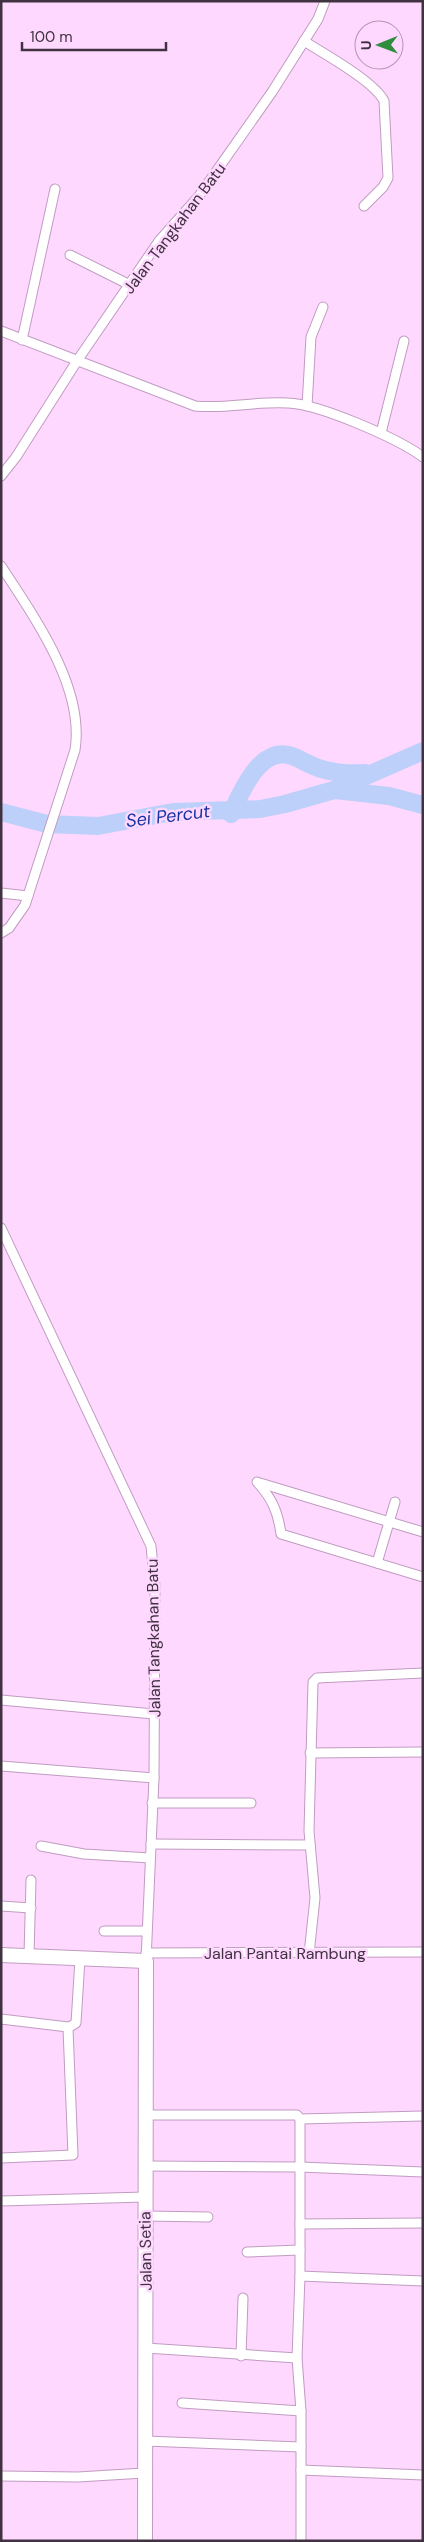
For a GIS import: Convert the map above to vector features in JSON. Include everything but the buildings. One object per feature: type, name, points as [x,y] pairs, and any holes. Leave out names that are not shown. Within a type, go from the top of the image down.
[{"type":"main road","points":[[1,1955],[80,1959],[146,1957]]},
{"type":"main road","name":"Jalan Setia","points":[[145,2541],[146,1957]]},
{"type":"street","name":"Jalan Tangkahan Batu","points":[[1,476],[16,457],[77,361],[159,241],[199,196],[272,92],[318,19],[325,1]]},
{"type":"street","points":[[304,41],[366,82],[378,92],[384,101],[388,178],[383,187],[364,206]]},
{"type":"street","points":[[22,340],[55,189]]},
{"type":"street","points":[[70,255],[130,284]]},
{"type":"street","points":[[307,406],[312,337],[323,307]]},
{"type":"street","points":[[1,331],[195,406],[288,403],[307,406],[381,433],[423,457]]},
{"type":"street","points":[[381,433],[404,341]]},
{"type":"street","points":[[1,566],[60,668],[74,703],[77,736],[67,775],[28,896],[16,919],[1,933]]},
{"type":"street","points":[[1,893],[28,896]]},
{"type":"street","name":"Jalan Tangkahan Batu","points":[[1,1228],[151,1546],[155,1586],[154,1778],[146,1957]]},
{"type":"street","points":[[423,1532],[257,1482],[268,1494],[278,1512],[281,1534],[423,1578]]},
{"type":"street","points":[[377,1563],[395,1502]]},
{"type":"street","points":[[309,1954],[315,1898],[310,1845],[310,1753],[313,1682],[317,1678],[423,1673]]},
{"type":"street","points":[[1,1700],[154,1714]]},
{"type":"street","points":[[310,1753],[423,1752]]},
{"type":"street","points":[[1,1766],[154,1778]]},
{"type":"street","points":[[152,1803],[251,1803]]},
{"type":"street","points":[[150,1844],[310,1845]]},
{"type":"street","points":[[41,1846],[84,1854],[150,1858]]},
{"type":"street","points":[[29,1955],[31,1880]]},
{"type":"street","points":[[1,1906],[31,1908]]},
{"type":"street","points":[[104,1931],[146,1931]]},
{"type":"street","name":"Jalan Pantai Rambung","points":[[146,1957],[423,1952]]},
{"type":"street","points":[[1,2019],[68,2027],[76,2023],[80,1959]]},
{"type":"street","points":[[1,2158],[72,2156],[68,2027]]},
{"type":"street","points":[[146,2114],[297,2115],[300,2120],[300,2276],[297,2358],[301,2411],[301,2541]]},
{"type":"street","points":[[300,2120],[423,2116]]},
{"type":"street","points":[[145,2166],[423,2172]]},
{"type":"street","points":[[1,2201],[145,2198]]},
{"type":"street","points":[[145,2216],[208,2217]]},
{"type":"street","points":[[300,2224],[423,2223]]},
{"type":"street","points":[[246,2252],[300,2250]]},
{"type":"street","points":[[300,2276],[423,2281]]},
{"type":"street","points":[[241,2356],[243,2298]]},
{"type":"street","points":[[146,2348],[241,2356],[297,2358]]},
{"type":"street","points":[[182,2403],[301,2411]]},
{"type":"street","points":[[145,2441],[301,2447]]},
{"type":"street","points":[[301,2470],[423,2475]]},
{"type":"street","points":[[1,2476],[78,2477],[144,2473]]},
{"type":"waterway","name":"Sei Percut","points":[[1,812],[47,824],[98,826],[173,812],[260,809],[334,790],[423,751]]},
{"type":"waterway","points":[[231,814],[252,774],[268,758],[278,755],[291,756],[329,771],[365,773]]},
{"type":"waterway","name":"Sei Percut","points":[[335,790],[389,796],[423,805]]}]
